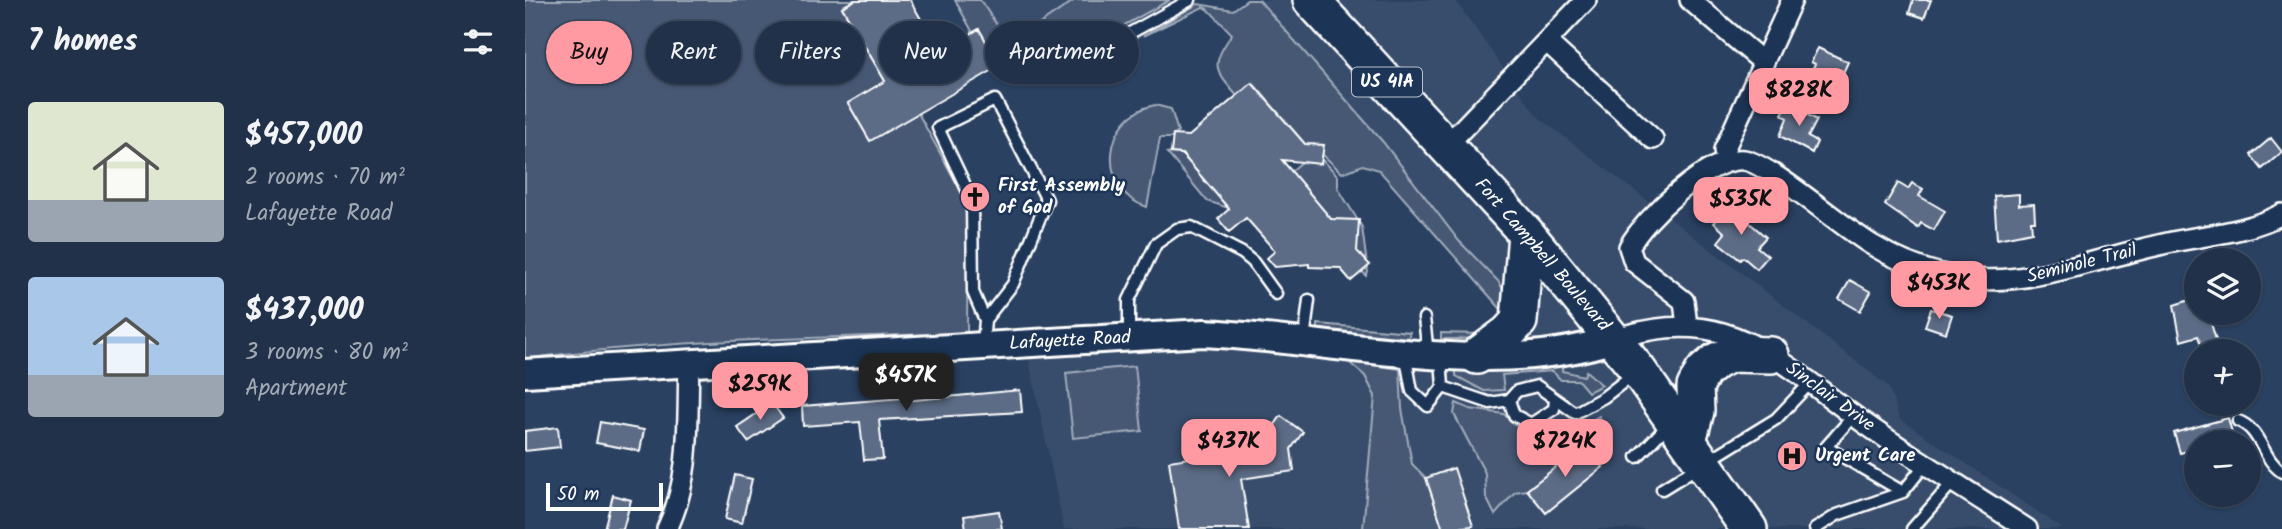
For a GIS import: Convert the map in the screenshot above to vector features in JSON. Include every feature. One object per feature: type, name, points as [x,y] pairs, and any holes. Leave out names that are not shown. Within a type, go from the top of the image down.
[{"type":"highway","name":"Fort Campbell Boulevard","points":[[1311,0],[1526,233],[1638,370],[1749,529]]},
{"type":"highway","points":[[1477,356],[1508,333],[1519,321],[1526,233]]},
{"type":"highway","points":[[1689,442],[1696,411],[1696,387],[1703,372],[1716,361],[1732,354],[1771,355]]},
{"type":"main road","name":"Lafayette Road","points":[[525,373],[689,363],[984,333],[1129,337],[1204,333],[1304,341],[1340,350],[1477,356],[1589,347],[1613,339]]},
{"type":"street","points":[[1446,146],[1586,0]]},
{"type":"street","points":[[1690,0],[1763,62]]},
{"type":"street","points":[[1687,326],[1684,301],[1634,262],[1629,247],[1679,194],[1704,173],[1726,162],[1724,150],[1792,0]]},
{"type":"street","points":[[1546,42],[1653,139]]},
{"type":"street","name":"Seminole Trail","points":[[1726,162],[1747,161],[1768,171],[1852,232],[1893,256],[1941,275],[1985,281],[2037,277],[2159,244],[2249,227],[2282,214]]},
{"type":"street","name":"Sinclair Drive","points":[[1613,339],[1639,332],[1687,326],[1726,333],[1771,355],[1854,415],[2027,529]]},
{"type":"street","points":[[667,529],[686,466],[689,363]]},
{"type":"lane","points":[[1139,27],[1190,0]]},
{"type":"lane","points":[[995,100],[1047,200],[1013,284],[984,333],[973,292],[972,200],[938,128],[995,100]]},
{"type":"lane","points":[[1129,337],[1129,300],[1156,244],[1177,229],[1191,227],[1242,253],[1253,261],[1276,294]]},
{"type":"lane","points":[[1304,341],[1309,300]]},
{"type":"lane","points":[[1424,318],[1425,354],[1412,391],[1429,406],[1443,387]]},
{"type":"lane","points":[[1425,354],[1443,387],[1490,403],[1509,400],[1517,391],[1537,386],[1575,413],[1604,397],[1638,370]]},
{"type":"lane","points":[[1637,457],[1776,419],[1811,382]]},
{"type":"lane","points":[[1509,400],[1514,415],[1531,424],[1554,409],[1555,400]]},
{"type":"lane","points":[[1854,415],[1826,447],[1903,492]]},
{"type":"lane","points":[[2238,421],[2252,429],[2268,460],[2282,472]]},
{"type":"lane","points":[[1662,489],[1689,442]]},
{"type":"lane","points":[[1815,529],[1837,515],[1903,492],[1926,463]]},
{"type":"lane","points":[[1912,529],[1954,481]]},
{"type":"shaded area","points":[[525,0],[855,0],[842,8],[850,21],[755,21],[755,84],[865,84],[865,47],[879,71],[880,84],[848,103],[870,141],[918,113],[968,204],[967,333],[690,343],[525,359]]},
{"type":"shaded area","points":[[955,0],[980,0],[994,21],[985,21],[985,40],[979,30],[973,33],[971,21],[966,21]]},
{"type":"shaded area","points":[[969,0],[1113,0],[1075,21],[985,21],[985,24]]},
{"type":"shaded area","points":[[1075,0],[1170,0],[1132,21],[1044,21]]},
{"type":"shaded area","points":[[1247,0],[1259,0],[1383,142],[1459,241],[1498,281],[1508,297],[1507,314],[1513,315],[1501,331],[1482,338],[1441,339],[1441,333],[1484,334],[1506,315],[1379,170],[1363,165],[1342,173],[1322,154],[1323,145],[1305,144],[1253,83],[1237,96],[1223,79],[1218,66],[1221,53],[1232,34],[1208,9],[1203,7],[1143,36],[1198,4],[1233,10]]},
{"type":"shaded area","points":[[1259,0],[1455,0],[1537,116],[1888,386],[1900,419],[2063,529],[1064,529],[1023,330],[1200,322],[1441,339],[1482,337],[1510,321],[1459,241],[1383,142]]},
{"type":"shaded area","points":[[1155,105],[1171,109],[1178,132],[1172,138],[1160,138],[1147,207],[1131,198],[1119,186],[1113,170],[1112,154],[1116,137],[1124,123],[1137,112]]},
{"type":"shaded area","points":[[1167,153],[1182,154],[1228,208],[1207,201]]},
{"type":"shaded area","points":[[1322,159],[1338,176],[1338,188],[1362,227],[1368,272],[1366,276],[1362,271],[1365,266],[1357,251],[1357,221],[1331,219],[1259,198],[1302,162],[1321,164]]},
{"type":"shaded area","points":[[1318,324],[1410,332],[1408,338],[1318,329]]},
{"type":"shaded area","points":[[1353,362],[1400,369],[1402,409],[1412,464],[1426,478],[1443,529],[1363,529],[1375,396],[1365,376],[1351,364]]},
{"type":"shaded area","points":[[1135,366],[1142,431],[1073,438],[1066,373]]},
{"type":"shaded area","points":[[1562,366],[1562,371],[1584,376],[1586,371],[1602,385],[1588,392],[1578,380],[1561,380],[1552,371],[1502,375],[1504,390],[1484,391],[1456,376],[1456,371]]},
{"type":"shaded area","points":[[1456,403],[1470,409],[1504,414],[1516,425],[1538,436],[1561,434],[1599,416],[1603,427],[1600,435],[1527,490],[1515,492],[1495,515],[1486,497],[1485,473],[1454,414]]},
{"type":"building","points":[[855,0],[910,0],[922,21],[879,21],[879,71],[865,47],[865,21],[850,21],[842,7]]},
{"type":"building","points":[[1913,0],[1931,0],[1924,18],[1909,13]]},
{"type":"building","points":[[979,29],[985,40],[985,75],[971,83],[971,34]]},
{"type":"building","points":[[1818,48],[1848,62],[1833,95],[1810,84],[1813,77],[1809,75],[1815,64],[1811,62]]},
{"type":"building","name":"First Assembly of God","points":[[1252,83],[1305,144],[1324,145],[1321,164],[1282,160],[1331,219],[1359,220],[1357,251],[1370,265],[1351,281],[1340,268],[1309,267],[1309,264],[1275,267],[1267,258],[1275,251],[1246,218],[1229,232],[1218,219],[1229,209],[1182,154],[1171,153],[1173,135],[1189,136]]},
{"type":"building","points":[[880,84],[969,84],[870,141],[848,103]]},
{"type":"building","points":[[1788,104],[1817,120],[1808,137],[1817,142],[1812,153],[1780,136],[1787,118],[1782,114]]},
{"type":"building","points":[[2271,138],[2282,152],[2262,169],[2251,155]]},
{"type":"building","points":[[1898,183],[1908,189],[1912,183],[1923,189],[1919,196],[1945,211],[1934,230],[1921,223],[1918,228],[1885,205]]},
{"type":"building","points":[[2019,194],[2019,205],[2034,204],[2035,221],[2031,221],[2032,232],[1997,239],[1994,196]]},
{"type":"building","points":[[1729,205],[1766,237],[1757,247],[1768,256],[1757,269],[1743,257],[1740,260],[1718,242],[1725,233],[1714,223]]},
{"type":"building","points":[[1850,280],[1871,292],[1860,311],[1839,299]]},
{"type":"building","points":[[2184,302],[2184,325],[2212,325],[2216,339],[2199,339],[2198,336],[2181,341],[2174,305]]},
{"type":"building","points":[[1931,309],[1952,315],[1946,333],[1925,326]]},
{"type":"building","points":[[1020,390],[1022,412],[879,420],[883,459],[864,460],[860,422],[803,426],[802,406],[903,398],[904,401]]},
{"type":"building","points":[[772,403],[783,418],[748,442],[737,427]]},
{"type":"building","points":[[1281,416],[1303,432],[1291,449],[1294,471],[1241,479],[1249,529],[1179,529],[1169,461],[1248,449],[1246,436],[1269,433]]},
{"type":"building","points":[[2228,418],[2231,430],[2185,430]]},
{"type":"building","points":[[600,422],[644,430],[640,451],[596,443]]},
{"type":"building","points":[[558,427],[560,447],[525,451],[525,431]]},
{"type":"building","points":[[2184,430],[2184,452],[2180,453],[2174,433]]},
{"type":"building","points":[[1585,444],[1603,467],[1546,513],[1527,490]]},
{"type":"building","points":[[1454,468],[1473,526],[1443,529],[1426,478]]},
{"type":"building","points":[[735,475],[752,479],[742,523],[725,519]]},
{"type":"building","points":[[613,495],[631,500],[623,529],[604,529]]},
{"type":"building","points":[[999,511],[1002,529],[966,529],[964,516]]},
{"type":"place","name":"First Assembly of God","points":[[975,197]]},
{"type":"place","name":"Urgent Care","points":[[1792,456]]}]
